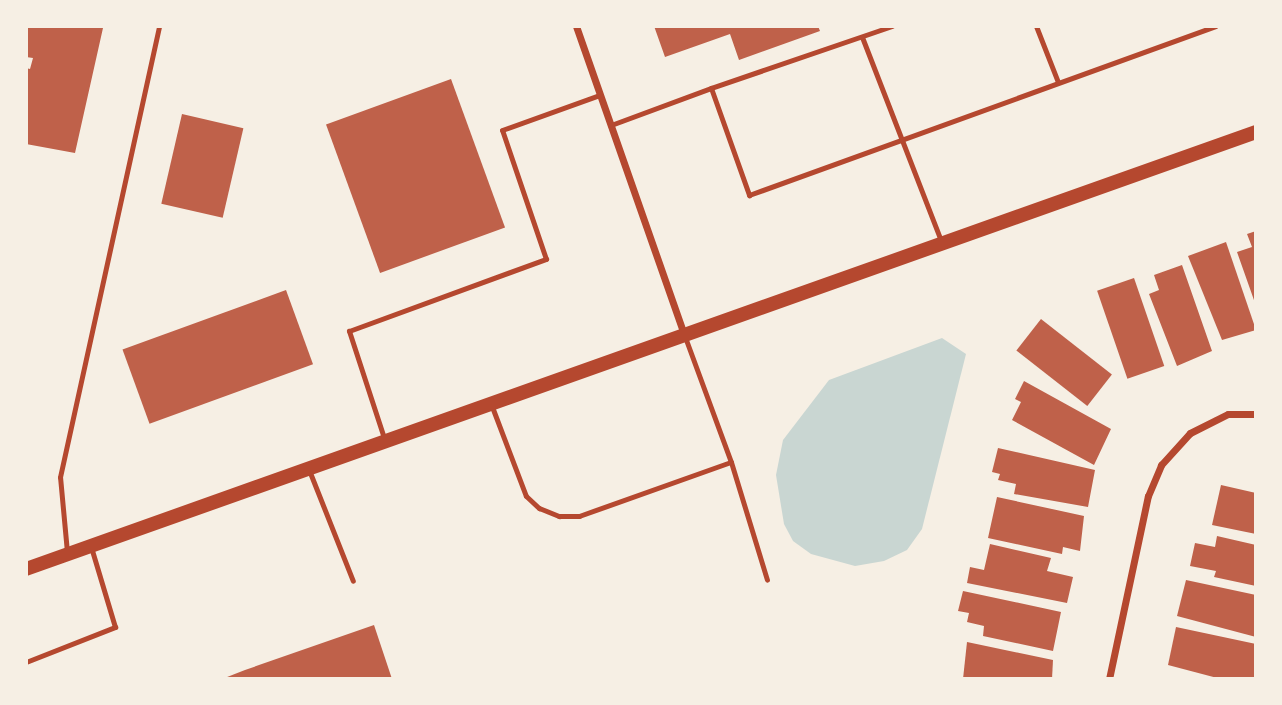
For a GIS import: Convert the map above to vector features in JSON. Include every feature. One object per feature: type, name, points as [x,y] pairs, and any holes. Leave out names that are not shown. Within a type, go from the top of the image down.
[{"type":"main road","points":[[26,569],[1256,132]]},
{"type":"street","points":[[576,26],[684,335]]},
{"type":"street","points":[[1109,679],[1148,496],[1161,465],[1190,433],[1228,414],[1256,414]]},
{"type":"lane","points":[[67,555],[60,477],[159,26]]},
{"type":"lane","points":[[611,125],[892,26]]},
{"type":"lane","points":[[1036,26],[1058,82]]},
{"type":"lane","points":[[711,88],[749,195],[1215,26]]},
{"type":"lane","points":[[862,37],[942,243]]},
{"type":"lane","points":[[385,441],[349,331],[545,259],[502,130],[600,95]]},
{"type":"lane","points":[[684,335],[731,462],[767,580]]},
{"type":"lane","points":[[491,404],[526,496],[539,508],[559,516],[579,516],[731,462]]},
{"type":"lane","points":[[309,469],[353,581]]},
{"type":"lane","points":[[26,662],[115,626],[91,547]]},
{"type":"shaded area","points":[[942,338],[966,354],[922,529],[907,550],[884,561],[855,566],[811,554],[793,541],[784,524],[776,475],[783,440],[829,380]]},
{"type":"building","points":[[26,26],[103,28],[75,153],[26,144],[26,68],[30,69],[33,58],[26,57]]},
{"type":"building","points":[[654,26],[818,26],[820,31],[739,60],[730,34],[665,57]]},
{"type":"building","points":[[451,79],[505,227],[380,273],[326,124]]},
{"type":"building","points":[[182,114],[243,128],[223,218],[161,204]]},
{"type":"building","points":[[1256,231],[1255,303],[1237,252],[1252,247],[1247,234]]},
{"type":"building","points":[[1226,242],[1256,330],[1222,340],[1188,256]]},
{"type":"building","points":[[1182,265],[1212,351],[1177,366],[1149,294],[1159,290],[1154,275]]},
{"type":"building","points":[[1134,278],[1164,366],[1127,379],[1097,291]]},
{"type":"building","points":[[286,290],[313,364],[150,424],[122,350]]},
{"type":"building","points":[[1041,319],[1112,374],[1087,406],[1016,351]]},
{"type":"building","points":[[1024,381],[1111,429],[1094,465],[1012,420],[1021,402],[1015,399]]},
{"type":"building","points":[[998,448],[1095,470],[1088,507],[1014,494],[1016,484],[998,480],[1000,474],[992,472]]},
{"type":"building","points":[[1221,485],[1256,493],[1256,534],[1212,525]]},
{"type":"building","points":[[997,497],[1084,516],[1080,551],[1063,547],[1062,554],[988,538]]},
{"type":"building","points":[[1217,536],[1256,545],[1256,586],[1214,577],[1216,571],[1190,566],[1195,543],[1215,547]]},
{"type":"building","points":[[990,544],[1051,558],[1047,571],[1073,577],[1067,603],[967,583],[970,567],[984,570]]},
{"type":"building","points":[[1186,580],[1256,595],[1256,637],[1177,616]]},
{"type":"building","points":[[963,591],[1061,612],[1053,651],[983,636],[984,626],[967,622],[969,613],[958,611]]},
{"type":"building","points":[[374,625],[392,679],[222,679],[245,670]]},
{"type":"building","points":[[1176,627],[1256,644],[1256,679],[1221,679],[1168,665]]},
{"type":"building","points":[[967,642],[1053,660],[1052,679],[963,679]]}]
